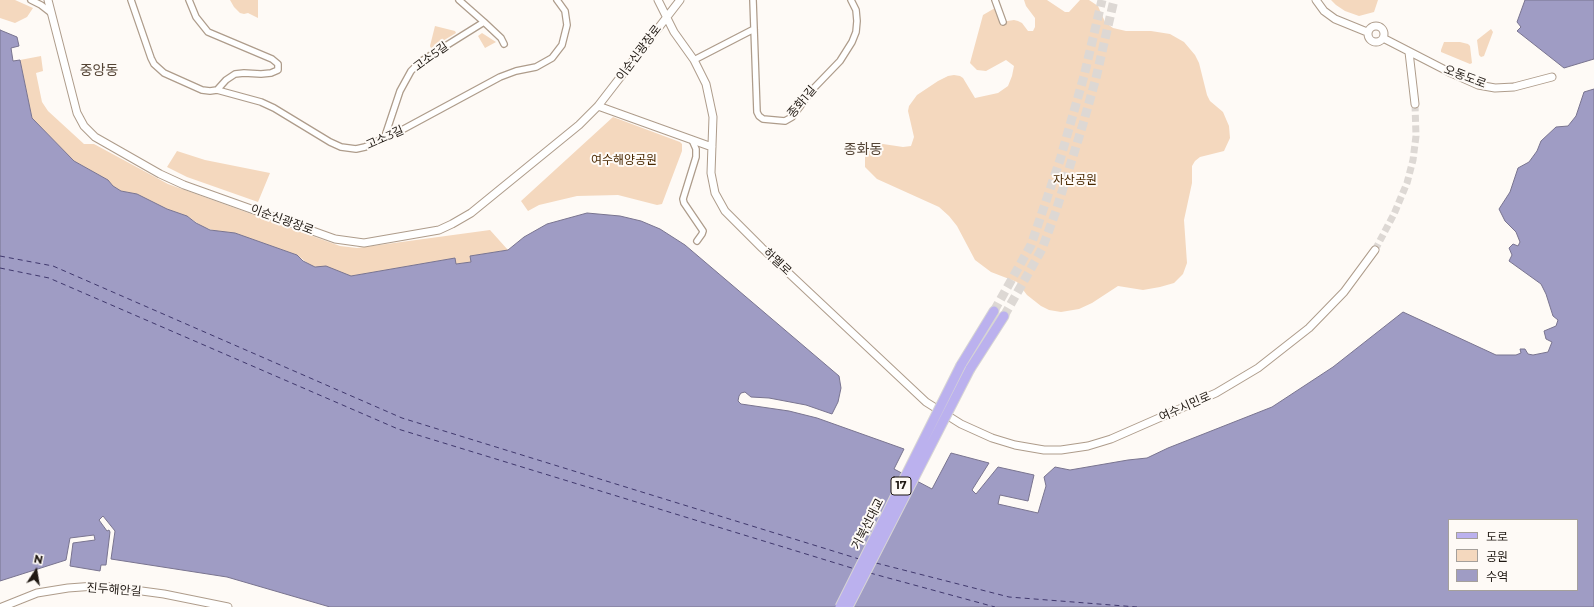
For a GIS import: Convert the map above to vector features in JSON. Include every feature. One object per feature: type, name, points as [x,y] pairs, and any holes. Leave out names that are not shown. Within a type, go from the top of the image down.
[{"type":"main road","name":"17","points":[[965,367],[994,311]]},
{"type":"main road","name":"17","points":[[965,367],[1004,316]]},
{"type":"main road","name":"거북선대교","points":[[840,607],[965,367]]},
{"type":"main road","name":"거북선대교","points":[[848,607],[965,367]]},
{"type":"street","points":[[31,0],[50,12]]},
{"type":"street","points":[[43,0],[50,12]]},
{"type":"street","name":"이순신광장로","points":[[48,0],[77,113],[84,126],[98,140],[160,174],[184,185],[343,241],[369,242],[435,231],[452,224],[471,213],[579,125],[598,106],[666,16],[680,0]]},
{"type":"street","name":"고소3길","points":[[131,0],[151,58],[156,67],[166,75],[197,88],[210,91],[217,90],[250,98],[274,108],[330,142],[341,147],[360,148],[384,139],[428,117],[489,82],[512,72],[536,66],[552,58],[562,45],[567,25],[565,10],[557,0]]},
{"type":"street","points":[[189,0],[196,17],[208,32],[272,59],[278,64],[278,70],[271,73],[262,74],[244,72],[235,74],[226,80],[217,90]]},
{"type":"street","points":[[458,0],[501,38],[504,44]]},
{"type":"street","name":"하멜로","points":[[658,0],[676,36],[694,60],[705,81],[711,102],[713,122],[710,168],[713,186],[719,201],[728,215],[913,391],[926,402],[949,417]]},
{"type":"street","name":"종화1길","points":[[753,0],[758,114],[761,118],[766,120],[788,120],[813,89],[840,61],[852,42],[856,32],[856,10],[851,0]]},
{"type":"street","points":[[995,0],[1003,22]]},
{"type":"street","points":[[1316,0],[1324,11],[1335,19],[1367,32]]},
{"type":"street","name":"고소5길","points":[[384,139],[400,91],[411,71],[420,62],[484,22]]},
{"type":"street","points":[[1372,27],[1380,27],[1384,31],[1383,38],[1378,43],[1372,42],[1368,39],[1367,32],[1372,27]]},
{"type":"street","points":[[694,60],[754,29]]},
{"type":"street","name":"오동도로","points":[[1383,38],[1478,85],[1495,88],[1514,87],[1552,77]]},
{"type":"street","points":[[1409,52],[1414,104]]},
{"type":"street","points":[[598,106],[712,147]]},
{"type":"street","points":[[692,140],[696,154],[683,199],[684,203],[703,231],[697,241]]},
{"type":"street","name":"여수시민로","points":[[949,417],[969,429],[992,438],[1044,450],[1061,450],[1088,446],[1111,439],[1216,393],[1240,380],[1272,358],[1309,328],[1344,292],[1375,250]]},
{"type":"street","name":"진두해안길","points":[[2,607],[37,593],[68,588],[96,586],[164,594],[228,607]]},
{"type":"green space","points":[[0,0],[15,0],[33,8],[27,17],[15,23],[0,18]]},
{"type":"green space","points":[[230,0],[258,0],[258,18],[248,13],[240,13]]},
{"type":"green space","name":"자산공원","points":[[1024,0],[1047,0],[1065,12],[1069,12],[1080,0],[1089,0],[1098,6],[1105,22],[1113,28],[1126,31],[1151,31],[1170,34],[1184,42],[1195,55],[1199,63],[1207,95],[1210,101],[1223,112],[1229,126],[1230,138],[1224,151],[1200,157],[1192,166],[1192,183],[1184,220],[1187,263],[1183,274],[1174,283],[1143,290],[1118,286],[1092,303],[1079,309],[1061,312],[1049,310],[1041,306],[1027,295],[1017,282],[991,272],[975,260],[957,226],[939,207],[877,179],[865,167],[865,156],[877,144],[903,147],[911,146],[914,137],[908,111],[909,106],[917,95],[938,81],[948,76],[960,76],[963,78],[975,98],[998,93],[1008,86],[1014,66],[1006,60],[986,71],[977,70],[970,63],[983,15],[995,8],[1001,22],[1014,20],[1018,21],[1022,23],[1028,31],[1033,31],[1035,27],[1035,18],[1026,6]]},
{"type":"green space","points":[[1331,0],[1378,0],[1374,12],[1359,16],[1345,11]]},
{"type":"green space","points":[[435,26],[455,31],[456,33],[431,48],[430,46]]},
{"type":"green space","points":[[1491,29],[1493,32],[1484,56],[1481,57],[1479,55],[1477,40]]},
{"type":"green space","points":[[482,33],[496,42],[485,48],[478,36]]},
{"type":"green space","points":[[1444,42],[1460,42],[1468,44],[1470,46],[1472,63],[1470,64],[1441,52]]},
{"type":"green space","points":[[41,56],[43,71],[36,73],[42,102],[48,111],[84,144],[94,144],[168,184],[340,246],[357,248],[490,230],[508,250],[470,256],[471,262],[456,264],[455,258],[351,276],[326,267],[311,266],[297,255],[235,233],[216,231],[203,227],[187,216],[167,209],[137,194],[121,191],[113,186],[108,180],[74,161],[32,118],[20,60]]},
{"type":"green space","name":"여수해양공원","points":[[613,117],[682,144],[682,151],[662,204],[657,205],[618,195],[577,196],[539,205],[528,211],[521,201]]},
{"type":"green space","points":[[177,151],[205,160],[270,173],[258,202],[187,177],[167,167]]},
{"type":"water","points":[[1525,0],[1594,0],[1594,59],[1564,68],[1517,31],[1521,27],[1517,22]]},
{"type":"water","points":[[0,30],[17,37],[19,46],[11,48],[13,61],[20,60],[32,118],[74,161],[108,180],[113,186],[121,191],[137,194],[167,209],[187,216],[196,223],[210,230],[235,233],[297,255],[303,261],[315,267],[326,266],[351,276],[455,258],[456,264],[471,262],[470,256],[508,250],[524,237],[547,224],[587,213],[620,216],[641,221],[660,229],[685,245],[839,376],[841,388],[838,402],[832,414],[806,405],[769,398],[751,397],[745,392],[741,393],[739,396],[738,401],[741,404],[789,411],[817,418],[904,449],[894,469],[932,489],[951,453],[989,463],[972,490],[976,494],[998,467],[1034,475],[1028,501],[1000,495],[998,504],[1038,513],[1046,486],[1044,477],[1055,467],[1070,470],[1147,458],[1168,448],[1272,407],[1333,367],[1403,312],[1496,355],[1516,355],[1521,353],[1520,349],[1525,349],[1528,354],[1533,355],[1548,352],[1552,342],[1546,339],[1544,331],[1556,326],[1558,320],[1553,316],[1541,284],[1509,261],[1512,255],[1509,248],[1513,244],[1518,246],[1520,242],[1516,232],[1505,221],[1499,209],[1510,192],[1518,168],[1529,162],[1537,151],[1541,141],[1556,127],[1568,126],[1576,116],[1584,92],[1594,89],[1594,607],[330,607],[227,577],[111,559],[115,531],[103,516],[99,520],[107,531],[109,530],[110,532],[106,565],[101,565],[100,571],[70,566],[73,543],[95,540],[94,535],[70,538],[66,560],[0,581]]},
{"type":"ferry route","points":[[0,256],[53,266],[402,418],[859,559]]},
{"type":"ferry route","points":[[0,268],[49,278],[398,429],[855,569]]},
{"type":"ferry route","points":[[876,563],[1009,597],[1137,607]]},
{"type":"ferry route","points":[[870,573],[995,607]]},
{"type":"tunnel","points":[[994,311],[1031,245],[1060,160],[1084,76],[1102,0]]},
{"type":"tunnel","points":[[1004,316],[1042,249],[1056,211],[1096,78],[1114,0]]},
{"type":"tunnel","points":[[1375,250],[1394,214],[1407,183],[1413,160],[1416,136],[1415,104]]},
{"type":"district","name":"중앙동","points":[[99,71]]},
{"type":"district","name":"종화동","points":[[863,150]]}]
